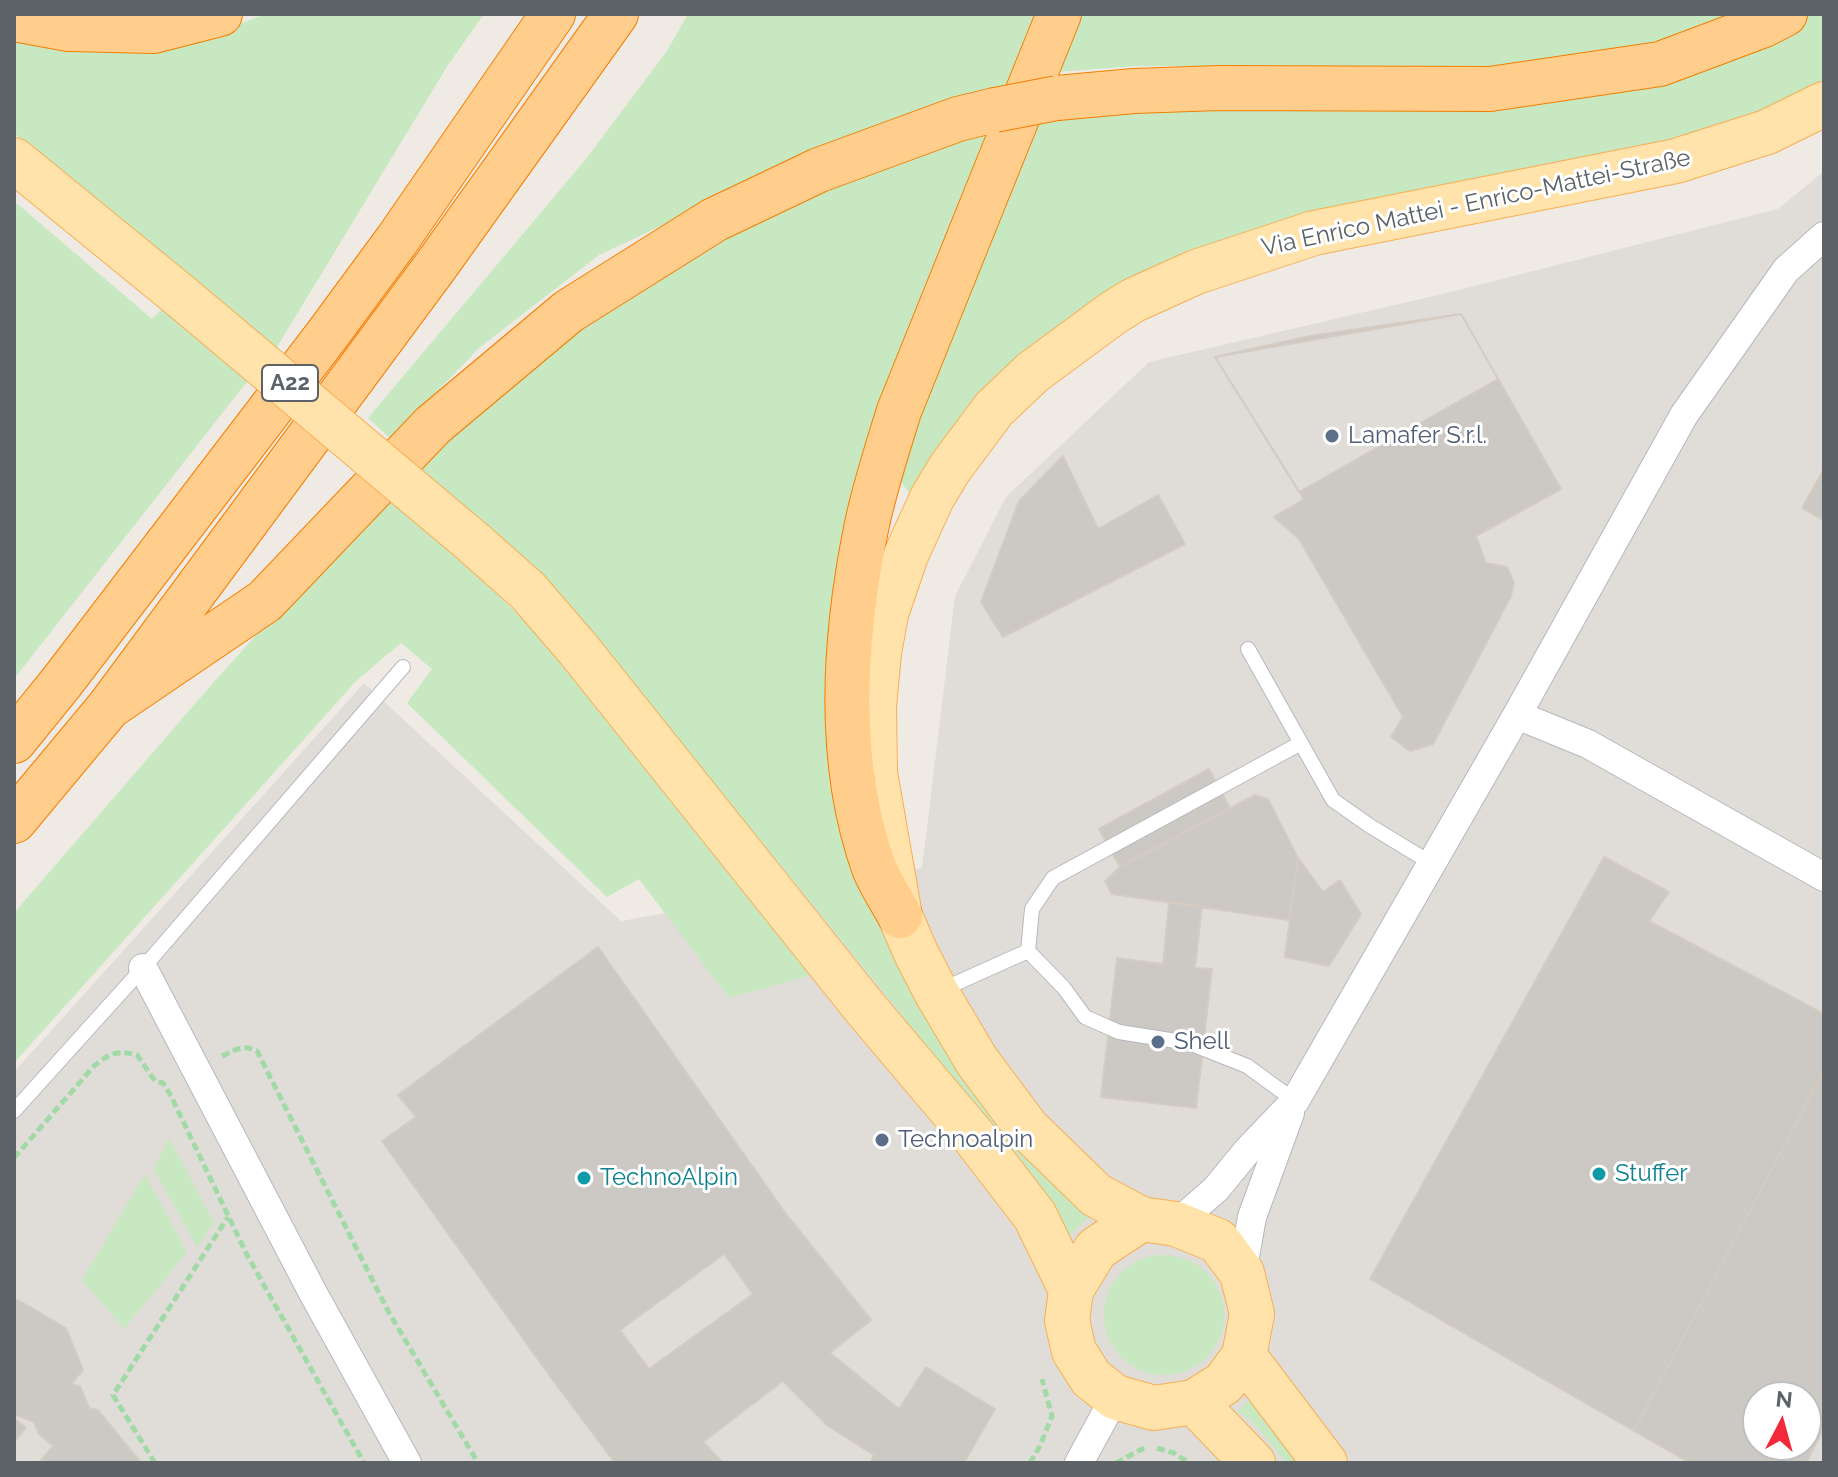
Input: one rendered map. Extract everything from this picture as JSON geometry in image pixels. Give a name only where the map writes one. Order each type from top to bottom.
[{"type":"highway","points":[[14,19],[69,29],[154,31],[220,14]]},
{"type":"highway","name":"A22","points":[[14,741],[380,264],[553,14]]},
{"type":"highway","name":"A22","points":[[14,821],[109,707],[435,267],[616,14]]},
{"type":"highway","points":[[900,916],[875,871],[853,790],[849,657],[854,597],[866,527],[899,411],[1059,14]]},
{"type":"highway","points":[[109,707],[265,601],[433,425],[569,311],[714,220],[819,170],[958,119],[1057,98],[1219,88],[1490,89],[1660,64],[1764,25],[1785,14]]},
{"type":"main road","name":"Via Enrico Mattei - Enrico-Mattei-Straße","points":[[1159,1221],[1096,1195],[1027,1128],[977,1061],[936,992],[900,916],[875,773],[874,706],[879,653],[886,614],[906,555],[950,468],[994,409],[1033,372],[1084,332],[1134,300],[1196,272],[1251,252],[1330,230],[1676,161],[1767,132],[1824,104]]},
{"type":"main road","points":[[14,160],[183,298],[528,591],[578,649],[865,1008],[975,1138],[1035,1216],[1071,1290]]},
{"type":"main road","points":[[1159,1221],[1218,1241],[1242,1273],[1252,1314],[1244,1356],[1224,1383],[1194,1402],[1154,1408],[1115,1397],[1091,1378],[1074,1351],[1067,1321],[1071,1290],[1096,1249],[1159,1221]]},
{"type":"main road","points":[[1244,1356],[1325,1463]]},
{"type":"main road","points":[[1194,1402],[1253,1463]]},
{"type":"street","points":[[1242,1273],[1252,1217],[1295,1101],[1517,715],[1684,415],[1786,270],[1824,236]]},
{"type":"street","points":[[1517,715],[1588,744],[1824,877]]},
{"type":"street","points":[[143,968],[313,1293],[407,1463]]},
{"type":"street","points":[[1159,1221],[1216,1189],[1295,1101]]},
{"type":"street","points":[[1079,1463],[1115,1397]]},
{"type":"lane","points":[[1248,649],[1333,800],[1431,863]]},
{"type":"lane","points":[[14,1111],[143,968],[403,667]]},
{"type":"lane","points":[[1295,1101],[1247,1066],[1189,1043],[1119,1032],[1085,1017],[1064,988],[1028,951],[1032,909],[1053,878],[1301,743]]},
{"type":"lane","points":[[936,992],[1028,951]]},
{"type":"path","points":[[14,1158],[106,1056],[122,1051],[137,1055],[155,1081],[163,1083],[238,1048],[248,1047],[257,1051],[388,1311],[478,1463]]},
{"type":"path","points":[[163,1083],[247,1255],[364,1463]]},
{"type":"path","points":[[155,1463],[113,1395],[229,1216]]},
{"type":"path","points":[[1030,1463],[1052,1416],[1041,1375]]},
{"type":"path","points":[[1116,1463],[1142,1449],[1156,1448],[1174,1453],[1189,1463]]},
{"type":"shaded area","points":[[1824,171],[1824,1463],[14,1463],[14,1072],[364,683],[621,921],[922,868],[955,596],[1006,497],[1149,362],[1442,294],[1778,209]]},
{"type":"green space","points":[[265,14],[484,14],[448,65],[274,352],[242,388],[14,679],[14,201],[152,319],[190,281],[14,133],[14,28],[170,41]]},
{"type":"green space","points":[[688,14],[1039,14],[1012,88],[819,152],[599,255],[479,348],[391,439],[368,418],[586,159],[667,51]]},
{"type":"green space","points":[[1079,14],[1738,14],[1660,40],[1574,60],[1509,68],[1136,66],[1057,72]]},
{"type":"green space","points":[[1813,14],[1824,14],[1824,84],[1777,107],[1676,143],[1156,273],[921,488],[909,492],[901,482],[926,383],[1036,123],[1749,45]]},
{"type":"green space","points":[[989,133],[863,522],[893,928],[1095,1210],[1063,1243],[975,1107],[869,974],[548,581],[480,518],[451,551],[544,639],[815,974],[729,998],[639,879],[607,897],[407,703],[432,669],[401,643],[357,680],[14,1063],[14,913],[213,683],[377,501],[628,285],[870,168]]},
{"type":"green space","points":[[169,1138],[214,1223],[197,1247],[154,1169]]},
{"type":"green space","points":[[145,1174],[187,1252],[124,1329],[82,1280]]},
{"type":"green space","points":[[1164,1255],[1187,1259],[1207,1272],[1220,1292],[1224,1315],[1220,1338],[1207,1358],[1187,1371],[1164,1375],[1141,1371],[1121,1358],[1108,1338],[1104,1315],[1108,1292],[1121,1272],[1141,1259]]},
{"type":"green space","points":[[1252,1396],[1302,1463],[1287,1463],[1251,1420],[1238,1412]]},
{"type":"building","points":[[1461,314],[1561,489],[1476,536],[1486,563],[1507,567],[1514,583],[1511,596],[1433,744],[1410,751],[1391,737],[1403,717],[1299,539],[1274,517],[1304,499],[1215,357],[1310,336]]},
{"type":"building","name":"Lamafer S.r.l.","points":[[1461,314],[1498,379],[1299,492],[1215,357]]},
{"type":"building","points":[[1063,456],[1098,529],[1158,495],[1185,544],[1003,637],[981,602],[1019,501]]},
{"type":"building","points":[[1824,469],[1824,520],[1802,508]]},
{"type":"building","points":[[1209,769],[1230,808],[1120,867],[1099,829]]},
{"type":"building","points":[[1255,795],[1268,799],[1298,858],[1289,920],[1112,894],[1105,881],[1120,867]]},
{"type":"building","name":"Stuffer","points":[[1604,857],[1669,892],[1649,921],[1824,1014],[1824,1070],[1634,1431],[1370,1279]]},
{"type":"building","points":[[1298,858],[1323,892],[1340,880],[1361,914],[1329,966],[1285,957]]},
{"type":"building","points":[[1169,902],[1202,906],[1195,968],[1212,969],[1196,1108],[1101,1097],[1117,958],[1163,964]]},
{"type":"building","name":"TechnoAlpin","points":[[598,947],[786,1214],[871,1320],[830,1353],[899,1409],[926,1367],[995,1409],[964,1463],[870,1463],[874,1455],[828,1426],[783,1381],[703,1442],[723,1463],[615,1463],[382,1141],[416,1117],[398,1095]],"holes":[[[724,1254],[753,1294],[649,1369],[620,1330]]]},
{"type":"building","points":[[1824,1070],[1824,1428],[1822,1432],[1822,1381],[1742,1381],[1742,1461],[1806,1463],[1690,1463],[1634,1431]]},
{"type":"building","points":[[14,1300],[66,1328],[83,1370],[71,1384],[80,1386],[89,1408],[98,1410],[141,1463],[39,1463],[53,1446],[39,1434],[34,1422],[14,1414]]},
{"type":"building","points":[[14,1418],[26,1428],[14,1442]]},
{"type":"place","name":"Lamafer S.r.l.","points":[[1332,436]]},
{"type":"place","name":"Shell","points":[[1158,1042]]},
{"type":"place","name":"Technoalpin","points":[[882,1140]]},
{"type":"place","name":"Stuffer","points":[[1599,1174]]},
{"type":"place","name":"TechnoAlpin","points":[[584,1178]]}]
